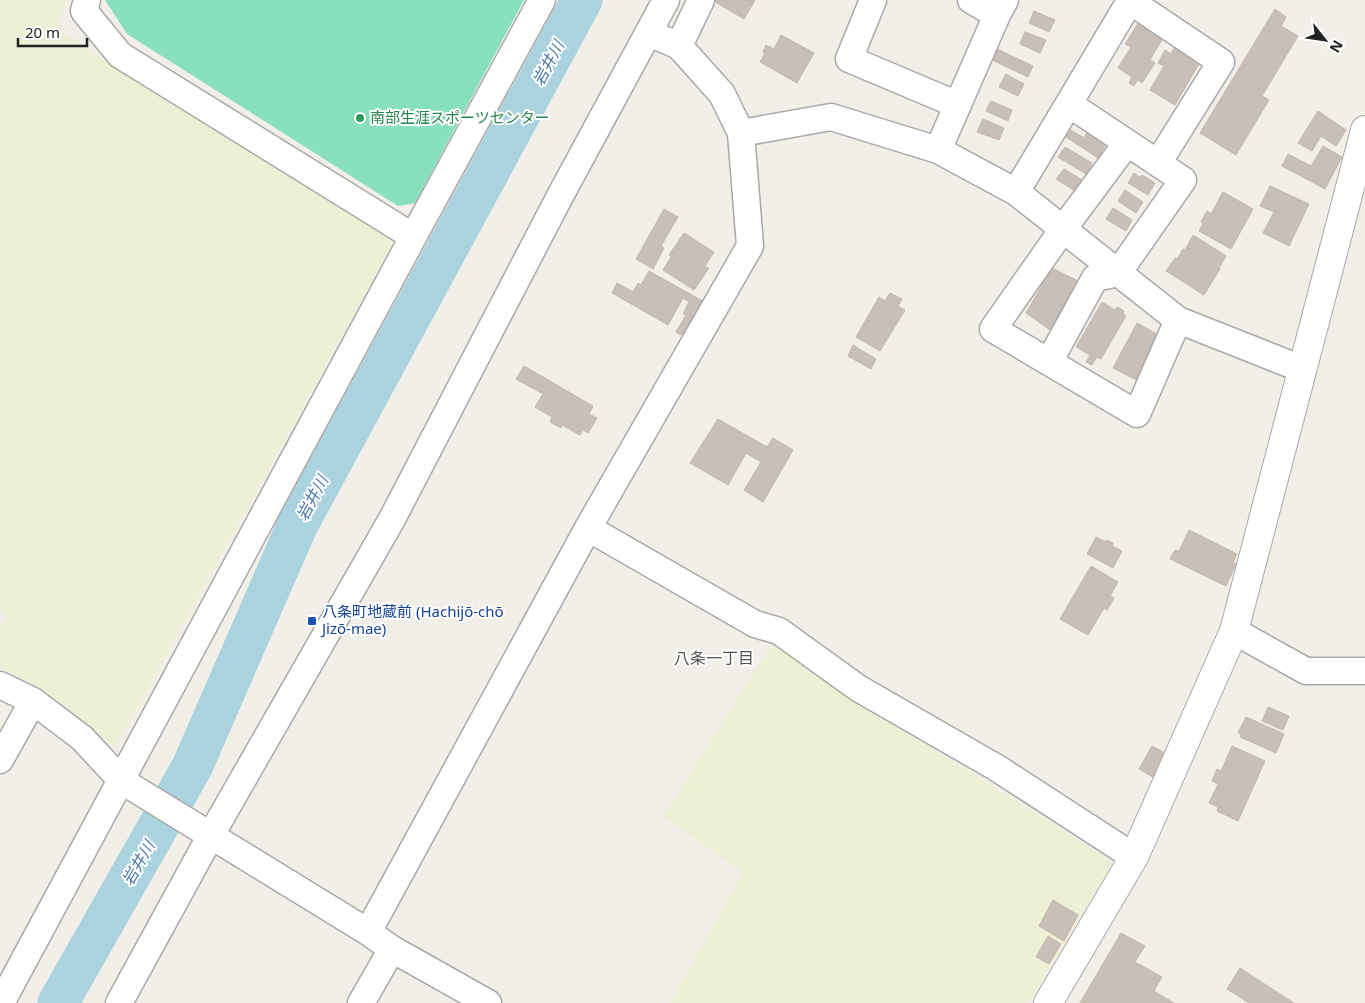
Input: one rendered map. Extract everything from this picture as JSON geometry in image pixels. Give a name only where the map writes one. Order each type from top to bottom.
[{"type":"street","points":[[86,0],[84,11],[120,54],[412,236]]},
{"type":"street","points":[[1,1003],[127,784],[412,236],[542,0]]},
{"type":"street","points":[[119,1003],[205,831],[392,519],[559,198],[650,33],[666,0]]},
{"type":"street","points":[[679,46],[701,0]]},
{"type":"street","points":[[874,0],[848,59],[958,105]]},
{"type":"street","points":[[938,150],[1001,8],[970,0]]},
{"type":"street","points":[[1016,192],[1130,1],[1221,62],[1158,163]]},
{"type":"street","points":[[368,932],[588,528],[750,246],[741,133],[722,94],[679,46],[650,33]]},
{"type":"street","points":[[1049,362],[1095,278],[1118,273],[1183,180],[1068,104]]},
{"type":"street","points":[[741,133],[830,117],[938,150],[1016,192],[1178,320],[1302,369]]},
{"type":"street","points":[[1048,1003],[1134,856],[1234,630],[1365,130]]},
{"type":"street","points":[[1127,142],[993,329],[1137,414],[1178,320]]},
{"type":"street","points":[[588,528],[755,624],[779,631],[858,688],[997,768],[1134,856]]},
{"type":"street","points":[[1234,630],[1306,671],[1365,671]]},
{"type":"street","points":[[0,685],[33,701],[82,738],[127,784],[368,932],[392,949],[488,1003]]},
{"type":"street","points":[[0,760],[33,701]]},
{"type":"street","points":[[361,1003],[392,949]]},
{"type":"green space","points":[[0,0],[66,0],[58,29],[149,90],[394,241],[115,747],[48,693],[0,667],[0,627],[7,617],[0,612]]},
{"type":"green space","name":"南部生涯スポーツセンター","points":[[105,0],[524,0],[415,203],[398,206],[127,34]]},
{"type":"green space","points":[[772,644],[883,718],[1113,862],[1028,1003],[670,1003],[743,873],[663,816]]},
{"type":"building","points":[[712,0],[755,0],[744,19]]},
{"type":"building","points":[[1275,9],[1286,17],[1281,26],[1298,36],[1262,96],[1269,100],[1236,155],[1200,133]]},
{"type":"building","points":[[1034,11],[1055,20],[1049,32],[1029,23]]},
{"type":"building","points":[[1139,22],[1163,38],[1150,60],[1155,63],[1142,83],[1138,80],[1134,86],[1129,83],[1132,77],[1118,68],[1131,47],[1125,44]]},
{"type":"building","points":[[1025,32],[1046,40],[1040,53],[1020,44]]},
{"type":"building","points":[[781,35],[814,53],[797,83],[760,62],[765,53],[763,52],[766,45],[774,49]]},
{"type":"building","points":[[1175,46],[1196,58],[1195,61],[1199,64],[1175,105],[1150,90],[1164,66],[1158,63],[1165,50],[1171,54]]},
{"type":"building","points":[[997,49],[1033,66],[1028,77],[992,60]]},
{"type":"building","points":[[1006,74],[1024,84],[1018,96],[999,87]]},
{"type":"building","points":[[991,101],[1012,110],[1008,121],[986,111]]},
{"type":"building","points":[[1318,111],[1346,130],[1336,146],[1321,136],[1312,151],[1298,143]]},
{"type":"building","points":[[983,119],[1004,128],[999,140],[977,132]]},
{"type":"building","points":[[1071,130],[1084,138],[1087,132],[1106,144],[1098,158],[1066,137]]},
{"type":"building","points":[[1323,146],[1342,157],[1325,189],[1282,166],[1288,154],[1311,166]]},
{"type":"building","points":[[1065,147],[1092,163],[1086,174],[1058,157]]},
{"type":"building","points":[[1064,169],[1082,180],[1075,191],[1056,179]]},
{"type":"building","points":[[1134,173],[1140,177],[1142,175],[1155,183],[1148,195],[1128,183]]},
{"type":"building","points":[[1270,186],[1309,204],[1289,246],[1263,233],[1274,212],[1260,206]]},
{"type":"building","points":[[1125,190],[1143,202],[1136,213],[1118,201]]},
{"type":"building","points":[[1223,192],[1253,209],[1231,249],[1199,231],[1207,211],[1211,214]]},
{"type":"building","points":[[1113,208],[1132,220],[1126,231],[1106,219]]},
{"type":"building","points":[[664,209],[678,217],[661,246],[664,248],[653,269],[636,259]]},
{"type":"building","points":[[684,233],[714,252],[705,266],[709,268],[694,290],[663,270],[671,257],[669,255]]},
{"type":"building","points":[[1193,235],[1226,256],[1204,295],[1166,271],[1183,249],[1185,250]]},
{"type":"building","points":[[1052,268],[1078,281],[1050,330],[1026,313]]},
{"type":"building","points":[[649,271],[708,304],[689,339],[676,332],[686,315],[683,314],[689,302],[683,298],[668,325],[612,293],[617,283],[633,292],[638,283],[641,285]]},
{"type":"building","points":[[890,293],[902,299],[898,306],[905,310],[880,351],[856,337],[879,297],[885,301]]},
{"type":"building","points":[[1102,302],[1115,310],[1117,307],[1124,311],[1123,314],[1126,316],[1101,359],[1097,357],[1092,365],[1086,362],[1090,355],[1076,347]]},
{"type":"building","points":[[1137,323],[1162,337],[1138,381],[1113,368]]},
{"type":"building","points":[[853,345],[876,359],[871,369],[848,356]]},
{"type":"building","points":[[524,366],[593,406],[589,414],[597,418],[588,433],[583,430],[580,435],[562,425],[561,428],[550,422],[552,417],[535,407],[543,394],[516,379]]},
{"type":"building","points":[[718,419],[767,447],[773,438],[793,450],[763,502],[744,490],[761,462],[746,453],[728,485],[690,463]]},
{"type":"building","points":[[1189,530],[1237,554],[1233,563],[1236,564],[1226,586],[1170,559],[1175,550],[1179,551]]},
{"type":"building","points":[[1096,537],[1113,543],[1112,546],[1122,551],[1113,568],[1087,554]]},
{"type":"building","points":[[1091,566],[1118,582],[1110,596],[1114,598],[1107,610],[1104,608],[1088,635],[1060,619]]},
{"type":"building","points":[[1268,707],[1289,716],[1283,730],[1262,721]]},
{"type":"building","points":[[1246,717],[1284,734],[1276,753],[1240,737],[1241,734],[1238,733]]},
{"type":"building","points":[[1152,746],[1170,756],[1158,780],[1139,769]]},
{"type":"building","points":[[1232,746],[1265,761],[1238,821],[1217,811],[1218,807],[1209,803],[1218,784],[1212,781],[1217,769],[1221,771]]},
{"type":"building","points":[[1053,900],[1078,915],[1064,941],[1039,926]]},
{"type":"building","points":[[1121,933],[1145,946],[1135,962],[1162,977],[1154,991],[1174,1003],[1080,1003]]},
{"type":"building","points":[[1048,936],[1061,944],[1049,964],[1036,957]]},
{"type":"building","points":[[1240,968],[1294,1003],[1249,1003],[1227,989]]},
{"type":"waterway","name":"岩井川","points":[[58,1003],[192,767],[297,526],[582,0]]},
{"type":"place","name":"南部生涯スポーツセンター","points":[[360,118]]},
{"type":"place","name":"八条町地蔵前 (Hachijō-chō Jizō-mae)","points":[[312,621]]},
{"type":"district","name":"八条一丁目","points":[[714,658]]}]
